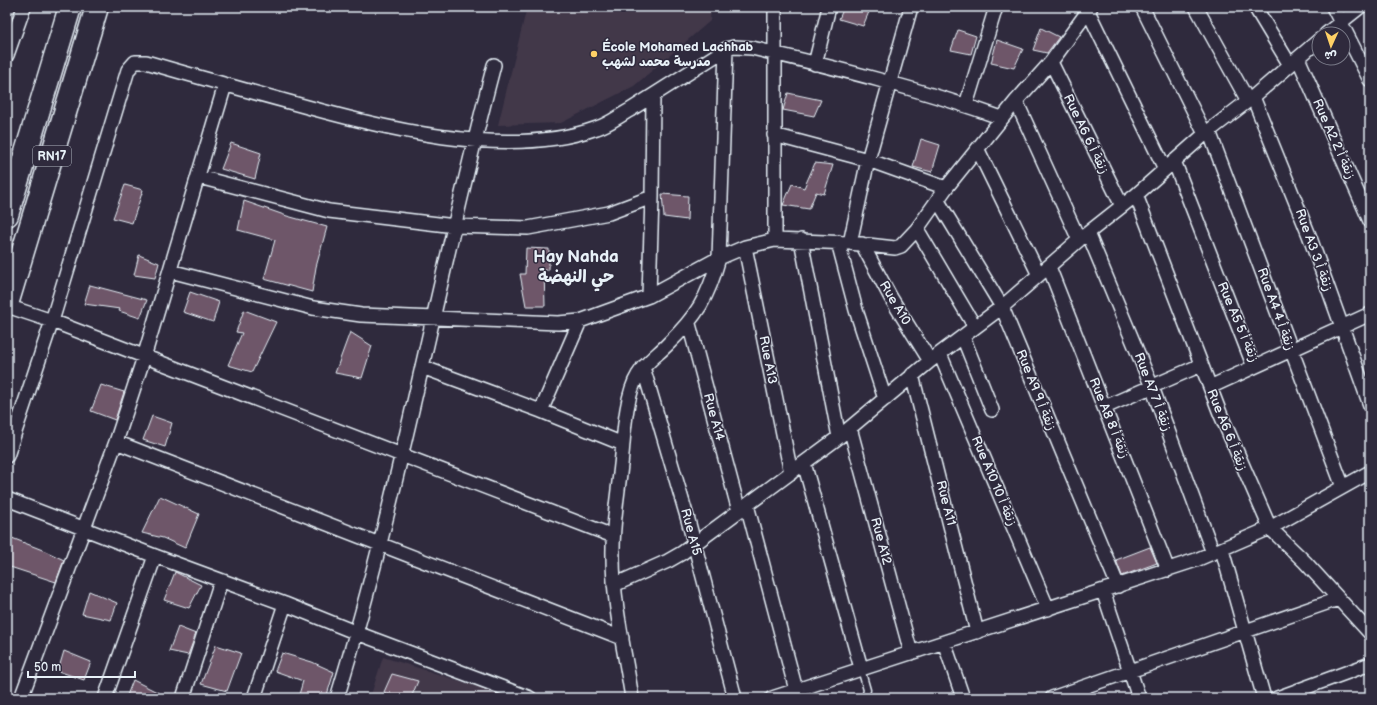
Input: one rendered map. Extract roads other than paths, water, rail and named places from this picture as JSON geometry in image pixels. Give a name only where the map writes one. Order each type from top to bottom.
[{"type":"highway","name":"RN17","points":[[7,215],[70,7]]},
{"type":"highway","name":"RN17","points":[[7,305],[97,7]]},
{"type":"street","points":[[7,55],[24,7]]},
{"type":"street","points":[[775,7],[775,240]]},
{"type":"street","points":[[815,64],[829,7]]},
{"type":"street","points":[[885,399],[856,310],[850,243],[868,160],[911,7]]},
{"type":"street","points":[[966,105],[996,7]]},
{"type":"street","name":"Rue A4 زنقة أ 4","points":[[1142,7],[1207,133],[1343,487]]},
{"type":"street","name":"Rue A3 زنقة أ 3","points":[[1196,7],[1251,99],[1309,235],[1370,405]]},
{"type":"street","name":"Rue A2 زنقة أ 2","points":[[1255,7],[1294,62],[1370,221]]},
{"type":"street","points":[[1333,7],[1370,80]]},
{"type":"street","points":[[1335,26],[1360,7]]},
{"type":"street","points":[[170,270],[313,308],[361,315],[539,323],[580,321],[649,296],[719,258],[745,247],[775,240],[850,243],[896,248],[901,246],[917,229],[946,188],[978,150],[1002,118],[1051,62],[1089,9]]},
{"type":"street","name":"Rue A5 زنقة أ 5","points":[[1089,9],[1169,165],[1254,367],[1370,314]]},
{"type":"street","points":[[7,456],[52,321],[128,70],[135,62],[146,62],[225,85],[382,126],[474,140],[515,142],[559,138],[599,128],[653,96],[726,49],[734,47],[752,48],[775,53],[966,105],[1002,118]]},
{"type":"street","points":[[614,585],[668,561],[695,544],[839,437],[935,357],[1002,306],[1084,236],[1136,195],[1207,133],[1251,99],[1311,47]]},
{"type":"street","points":[[632,698],[614,585],[613,536],[623,444],[633,385],[643,367],[689,324],[707,295],[719,258],[726,49]]},
{"type":"street","name":"Rue A6 زنقة أ 6","points":[[1051,62],[1122,206]]},
{"type":"street","points":[[337,698],[357,633],[380,544],[474,140],[494,65]]},
{"type":"street","points":[[21,698],[116,442],[199,177],[225,85]]},
{"type":"street","points":[[649,296],[653,96]]},
{"type":"street","name":"Rue A7 زنقة أ 7","points":[[1016,101],[1084,236],[1152,387],[1218,552],[1246,632],[1264,698]]},
{"type":"street","points":[[774,135],[868,160],[946,188]]},
{"type":"street","name":"Rue A8 زنقة أ 8","points":[[978,150],[1044,271],[1105,407],[1168,570]]},
{"type":"street","points":[[199,177],[329,211],[455,226],[528,228],[609,213],[652,197]]},
{"type":"street","name":"Rue A6 زنقة أ 6","points":[[1136,195],[1201,365],[1246,475],[1270,528],[1306,562],[1370,633]]},
{"type":"street","name":"Rue A9 زنقة أ 9","points":[[938,201],[1002,306],[1118,586]]},
{"type":"street","points":[[917,229],[975,327]]},
{"type":"street","points":[[801,240],[839,437]]},
{"type":"street","name":"Rue A10","points":[[850,243],[935,357]]},
{"type":"street","name":"Rue A13","points":[[745,247],[791,473]]},
{"type":"street","points":[[7,305],[613,536]]},
{"type":"street","points":[[541,411],[580,321]]},
{"type":"street","name":"Rue A14","points":[[689,324],[796,690]]},
{"type":"street","points":[[963,337],[992,410]]},
{"type":"street","name":"Rue A10 زنقة أ 10","points":[[935,357],[1048,609]]},
{"type":"street","points":[[1105,407],[1201,365]]},
{"type":"street","points":[[422,367],[541,411],[623,444]]},
{"type":"street","name":"Rue A15","points":[[643,367],[695,544],[735,698]]},
{"type":"street","points":[[1210,387],[1254,367]]},
{"type":"street","name":"Rue A11","points":[[912,376],[978,632]]},
{"type":"street","name":"Rue A12","points":[[850,428],[911,653]]},
{"type":"street","points":[[116,442],[622,638]]},
{"type":"street","points":[[804,463],[861,668]]},
{"type":"street","points":[[772,698],[1168,570],[1218,552],[1270,528],[1370,472]]},
{"type":"street","points":[[7,499],[84,530],[286,604],[357,633],[530,698]]},
{"type":"street","points":[[105,698],[155,556]]},
{"type":"street","points":[[183,698],[221,581]]},
{"type":"street","points":[[1103,591],[1139,698]]},
{"type":"street","points":[[1052,698],[1338,599]]},
{"type":"street","points":[[254,698],[286,604]]},
{"type":"street","points":[[944,642],[963,698]]},
{"type":"street","points":[[1277,698],[1370,664]]},
{"type":"lane","points":[[861,668],[867,690],[865,698]]},
{"type":"lane","points":[[1081,698],[1092,685]]},
{"type":"place","name":"École Mohamed Lachhab مدرسة محمد لشهب","points":[[594,54]]},
{"type":"district","name":"Hay Nahda حي النهضة","points":[[576,267]]}]
